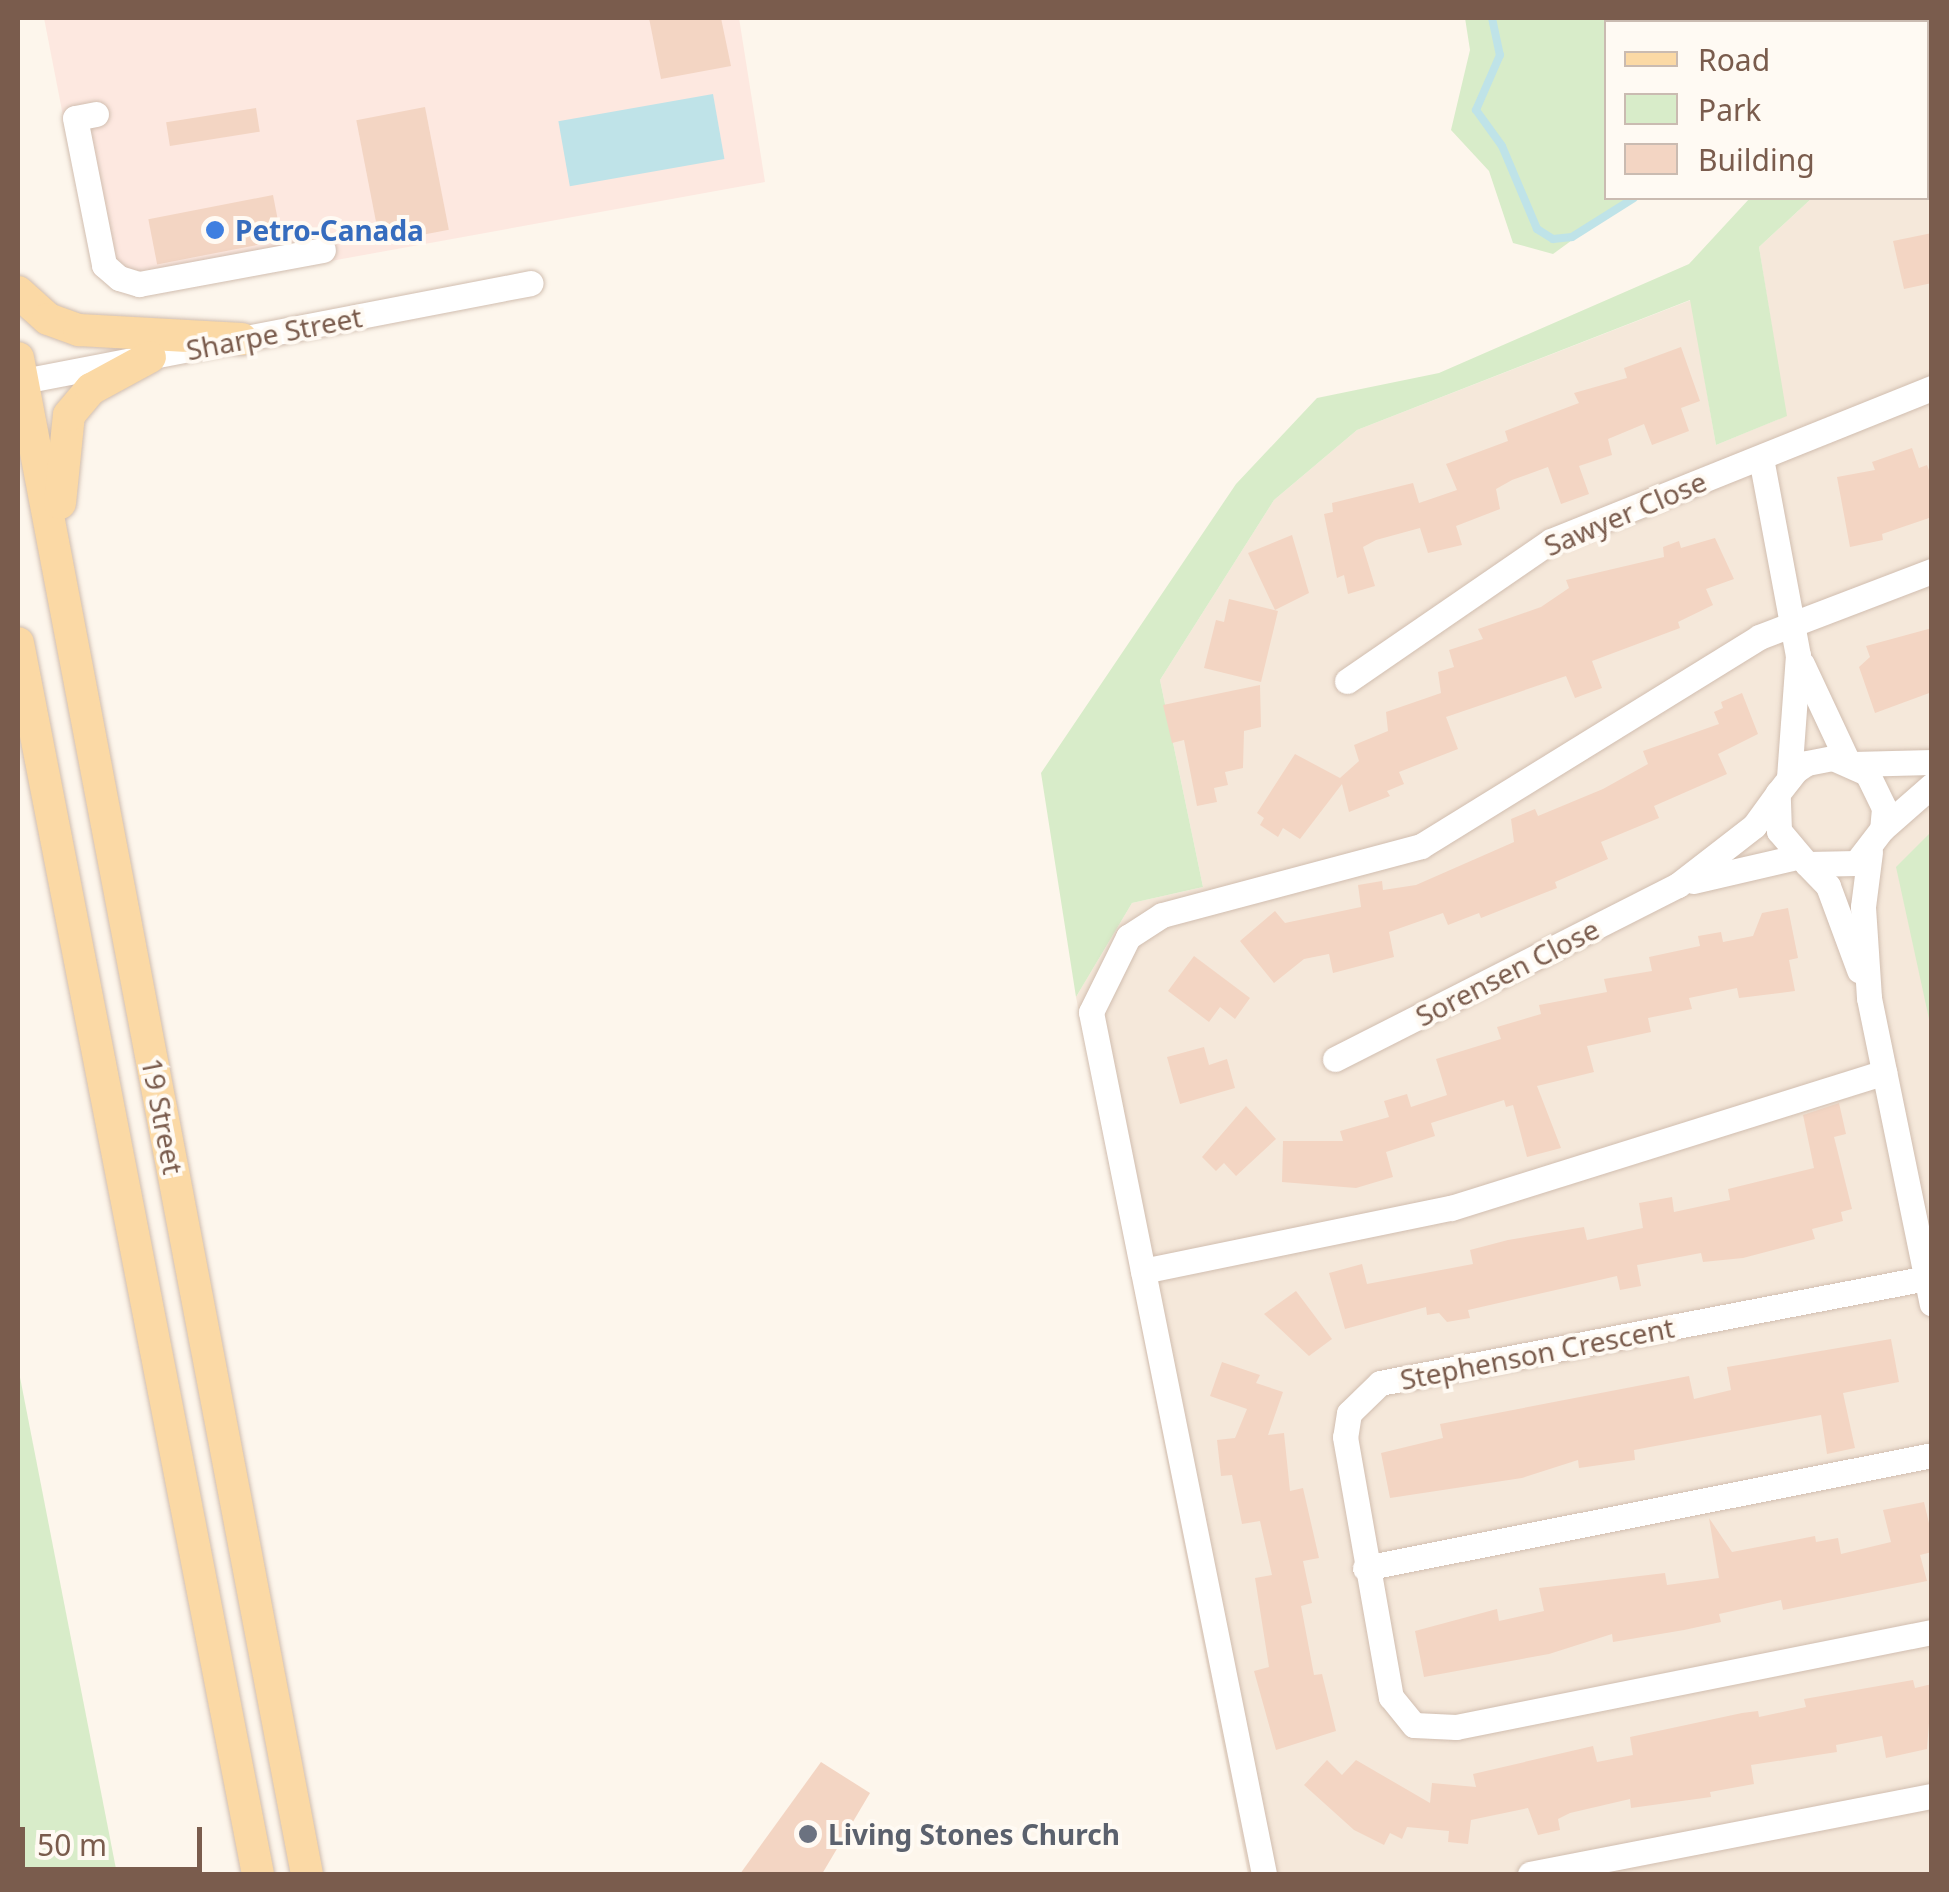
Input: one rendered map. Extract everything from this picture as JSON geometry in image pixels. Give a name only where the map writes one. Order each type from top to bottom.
[{"type":"main road","points":[[18,292],[48,319],[79,330],[242,339]]},
{"type":"main road","points":[[61,582],[60,466],[70,415],[91,389],[150,356]]},
{"type":"main road","name":"19 Street","points":[[19,374],[307,1874]]},
{"type":"main road","name":"19 Street","points":[[18,643],[258,1874]]},
{"type":"street","points":[[96,114],[75,118],[104,264],[119,278],[139,284],[323,250]]},
{"type":"street","name":"Sharpe Street","points":[[19,374],[150,356],[531,282]]},
{"type":"street","name":"Sawyer Close","points":[[1347,681],[1551,541],[1932,388]]},
{"type":"street","points":[[1760,458],[1798,654],[1779,831],[1828,886],[1869,998]]},
{"type":"street","points":[[1264,1874],[1091,1012],[1128,936],[1162,915],[1420,846],[1759,637],[1932,570]]},
{"type":"street","points":[[1798,654],[1849,763],[1876,783],[1876,840],[1863,907],[1869,998],[1932,1304]]},
{"type":"street","points":[[1784,786],[1821,758],[1849,763],[1932,762]]},
{"type":"street","points":[[1802,860],[1841,866],[1876,840],[1932,785]]},
{"type":"street","name":"Sorensen Close","points":[[1335,1059],[1678,885],[1754,826],[1784,786]]},
{"type":"street","name":"Sorensen Close","points":[[1678,885],[1802,860]]},
{"type":"street","points":[[1143,1271],[1450,1208],[1790,1096],[1884,1072]]},
{"type":"street","name":"Stephenson Crescent","points":[[1929,1278],[1380,1383],[1349,1414],[1345,1437],[1364,1568],[1390,1697],[1398,1712],[1424,1728],[1456,1727],[1932,1632]]},
{"type":"street","points":[[1364,1568],[1932,1455]]},
{"type":"street","points":[[1530,1874],[1932,1796]]},
{"type":"shaded area","points":[[44,18],[739,18],[765,182],[144,295],[94,275]]},
{"type":"shaded area","points":[[1931,166],[1931,1874],[1248,1874],[1076,997],[1132,903],[1203,887],[1160,680],[1274,500],[1357,430],[1691,300],[1716,445],[1786,416],[1759,247],[1810,200],[1929,200]]},
{"type":"green space","points":[[1465,18],[1745,18],[1604,20],[1604,200],[1627,200],[1553,254],[1513,243],[1489,171],[1451,130],[1470,50]]},
{"type":"green space","points":[[1748,200],[1810,200],[1759,247],[1787,416],[1716,445],[1690,300],[1357,430],[1274,500],[1160,680],[1203,887],[1132,903],[1076,997],[1041,773],[1236,484],[1317,398],[1439,373],[1689,264]]},
{"type":"green space","points":[[1931,832],[1931,1028],[1896,867]]},
{"type":"green space","points":[[18,1367],[117,1874],[18,1874]]},
{"type":"water","points":[[713,94],[724,159],[570,186],[558,121]]},
{"type":"building","points":[[649,18],[721,18],[731,66],[661,79]]},
{"type":"building","points":[[425,107],[449,230],[380,243],[356,120]]},
{"type":"building","points":[[256,108],[260,132],[170,146],[166,122]]},
{"type":"building","name":"Petro-Canada","points":[[273,195],[282,240],[157,264],[148,219]]},
{"type":"building","points":[[1932,233],[1932,283],[1904,289],[1893,241]]},
{"type":"building","points":[[1681,347],[1700,401],[1681,408],[1689,431],[1652,445],[1644,424],[1608,439],[1612,455],[1579,466],[1589,494],[1561,504],[1548,467],[1512,480],[1496,489],[1500,509],[1456,526],[1462,545],[1428,553],[1420,528],[1376,540],[1363,547],[1375,586],[1348,594],[1344,575],[1337,578],[1324,514],[1333,512],[1332,503],[1413,483],[1419,503],[1457,490],[1446,464],[1508,441],[1505,431],[1579,403],[1574,393],[1627,378],[1624,368]]},
{"type":"building","points":[[1912,448],[1919,468],[1927,465],[1932,478],[1932,517],[1882,534],[1883,540],[1850,547],[1837,477],[1875,470],[1872,462]]},
{"type":"building","points":[[1292,535],[1309,593],[1275,610],[1248,553]]},
{"type":"building","points":[[1715,538],[1734,579],[1706,589],[1713,605],[1678,622],[1680,628],[1592,661],[1602,688],[1575,698],[1566,676],[1446,717],[1458,749],[1399,772],[1404,784],[1387,791],[1390,796],[1349,812],[1342,784],[1300,839],[1283,828],[1278,837],[1260,825],[1264,818],[1257,813],[1295,754],[1340,778],[1359,761],[1354,745],[1388,731],[1386,712],[1441,693],[1438,672],[1454,667],[1449,650],[1483,639],[1478,629],[1541,607],[1569,588],[1566,580],[1664,557],[1663,547],[1679,541],[1681,548]]},
{"type":"building","points":[[1229,599],[1278,611],[1261,682],[1204,668],[1216,620],[1224,622]]},
{"type":"building","points":[[1932,628],[1932,692],[1875,713],[1859,667],[1870,657],[1866,646]]},
{"type":"building","points":[[1260,685],[1261,727],[1244,731],[1243,768],[1225,772],[1228,785],[1214,788],[1217,802],[1197,806],[1184,740],[1172,743],[1163,705]]},
{"type":"building","points":[[1742,693],[1758,734],[1718,754],[1727,774],[1654,806],[1659,818],[1601,842],[1608,859],[1555,882],[1557,888],[1481,918],[1479,913],[1448,925],[1443,913],[1389,932],[1394,957],[1333,973],[1329,954],[1304,959],[1274,983],[1240,941],[1275,911],[1285,923],[1361,907],[1358,885],[1382,881],[1383,890],[1416,885],[1514,842],[1511,819],[1535,809],[1538,816],[1603,789],[1648,764],[1643,751],[1719,724],[1714,712],[1723,708],[1721,702]]},
{"type":"building","points":[[1788,908],[1798,958],[1789,960],[1795,991],[1739,998],[1737,988],[1689,998],[1692,1009],[1648,1018],[1651,1032],[1587,1046],[1594,1072],[1537,1086],[1561,1148],[1527,1157],[1513,1105],[1506,1107],[1504,1100],[1431,1123],[1435,1136],[1386,1152],[1393,1177],[1356,1188],[1282,1182],[1283,1141],[1343,1141],[1340,1131],[1389,1117],[1384,1101],[1407,1094],[1411,1107],[1447,1095],[1436,1059],[1501,1039],[1497,1027],[1541,1014],[1539,1005],[1607,992],[1604,979],[1652,971],[1649,957],[1700,946],[1698,936],[1721,932],[1723,942],[1753,936],[1762,913]]},
{"type":"building","points":[[1194,956],[1250,998],[1235,1019],[1220,1007],[1209,1022],[1168,991]]},
{"type":"building","points":[[1204,1047],[1209,1065],[1227,1059],[1235,1088],[1180,1104],[1167,1057]]},
{"type":"building","points":[[1839,1103],[1846,1134],[1834,1137],[1852,1209],[1841,1212],[1843,1221],[1812,1229],[1815,1239],[1743,1258],[1703,1262],[1701,1253],[1637,1265],[1641,1286],[1620,1290],[1617,1276],[1468,1310],[1470,1318],[1447,1322],[1439,1313],[1427,1315],[1426,1307],[1345,1329],[1329,1273],[1362,1264],[1367,1284],[1473,1264],[1470,1250],[1508,1240],[1584,1227],[1587,1240],[1643,1228],[1639,1203],[1672,1197],[1674,1212],[1730,1200],[1728,1189],[1814,1168],[1803,1115]]},
{"type":"building","points":[[1246,1106],[1276,1139],[1236,1176],[1224,1163],[1216,1171],[1202,1157]]},
{"type":"building","points":[[1296,1291],[1332,1339],[1309,1356],[1264,1314]]},
{"type":"building","points":[[1891,1339],[1899,1382],[1843,1393],[1855,1448],[1827,1454],[1821,1415],[1634,1450],[1635,1460],[1579,1468],[1578,1460],[1522,1478],[1390,1498],[1381,1453],[1443,1438],[1440,1424],[1689,1376],[1694,1399],[1731,1390],[1727,1367]]},
{"type":"building","points":[[1222,1362],[1260,1375],[1256,1383],[1283,1392],[1268,1435],[1284,1433],[1290,1491],[1303,1488],[1319,1558],[1303,1561],[1312,1603],[1301,1606],[1314,1675],[1322,1674],[1336,1731],[1276,1750],[1254,1671],[1269,1667],[1255,1578],[1272,1575],[1260,1521],[1242,1524],[1232,1475],[1221,1476],[1217,1440],[1235,1438],[1247,1409],[1210,1396]]},
{"type":"building","points":[[1924,1502],[1932,1536],[1932,1552],[1920,1555],[1927,1581],[1783,1610],[1781,1600],[1719,1614],[1721,1622],[1684,1630],[1613,1642],[1612,1634],[1549,1654],[1424,1677],[1415,1631],[1497,1609],[1499,1621],[1544,1611],[1539,1588],[1665,1573],[1667,1585],[1719,1578],[1709,1518],[1732,1552],[1815,1536],[1816,1542],[1838,1538],[1841,1554],[1891,1542],[1883,1510]]},
{"type":"building","points":[[1913,1680],[1915,1688],[1932,1684],[1927,1749],[1886,1758],[1882,1736],[1836,1745],[1837,1752],[1751,1765],[1754,1784],[1710,1792],[1711,1797],[1631,1808],[1630,1799],[1570,1813],[1558,1819],[1560,1830],[1538,1835],[1528,1808],[1471,1820],[1468,1844],[1448,1842],[1449,1831],[1407,1827],[1402,1839],[1390,1833],[1384,1845],[1354,1830],[1304,1785],[1327,1760],[1342,1775],[1356,1760],[1430,1803],[1432,1783],[1476,1787],[1473,1774],[1593,1746],[1597,1762],[1633,1755],[1630,1737],[1742,1713],[1758,1711],[1759,1717],[1806,1707],[1804,1699]]},
{"type":"building","name":"Living Stones Church","points":[[821,1762],[870,1793],[822,1874],[740,1874]]},
{"type":"waterway","points":[[1492,18],[1500,55],[1476,110],[1502,146],[1537,229],[1553,239],[1572,237],[1631,200]]},
{"type":"place","name":"Petro-Canada","points":[[215,230]]},
{"type":"place","name":"Living Stones Church","points":[[808,1834]]}]
